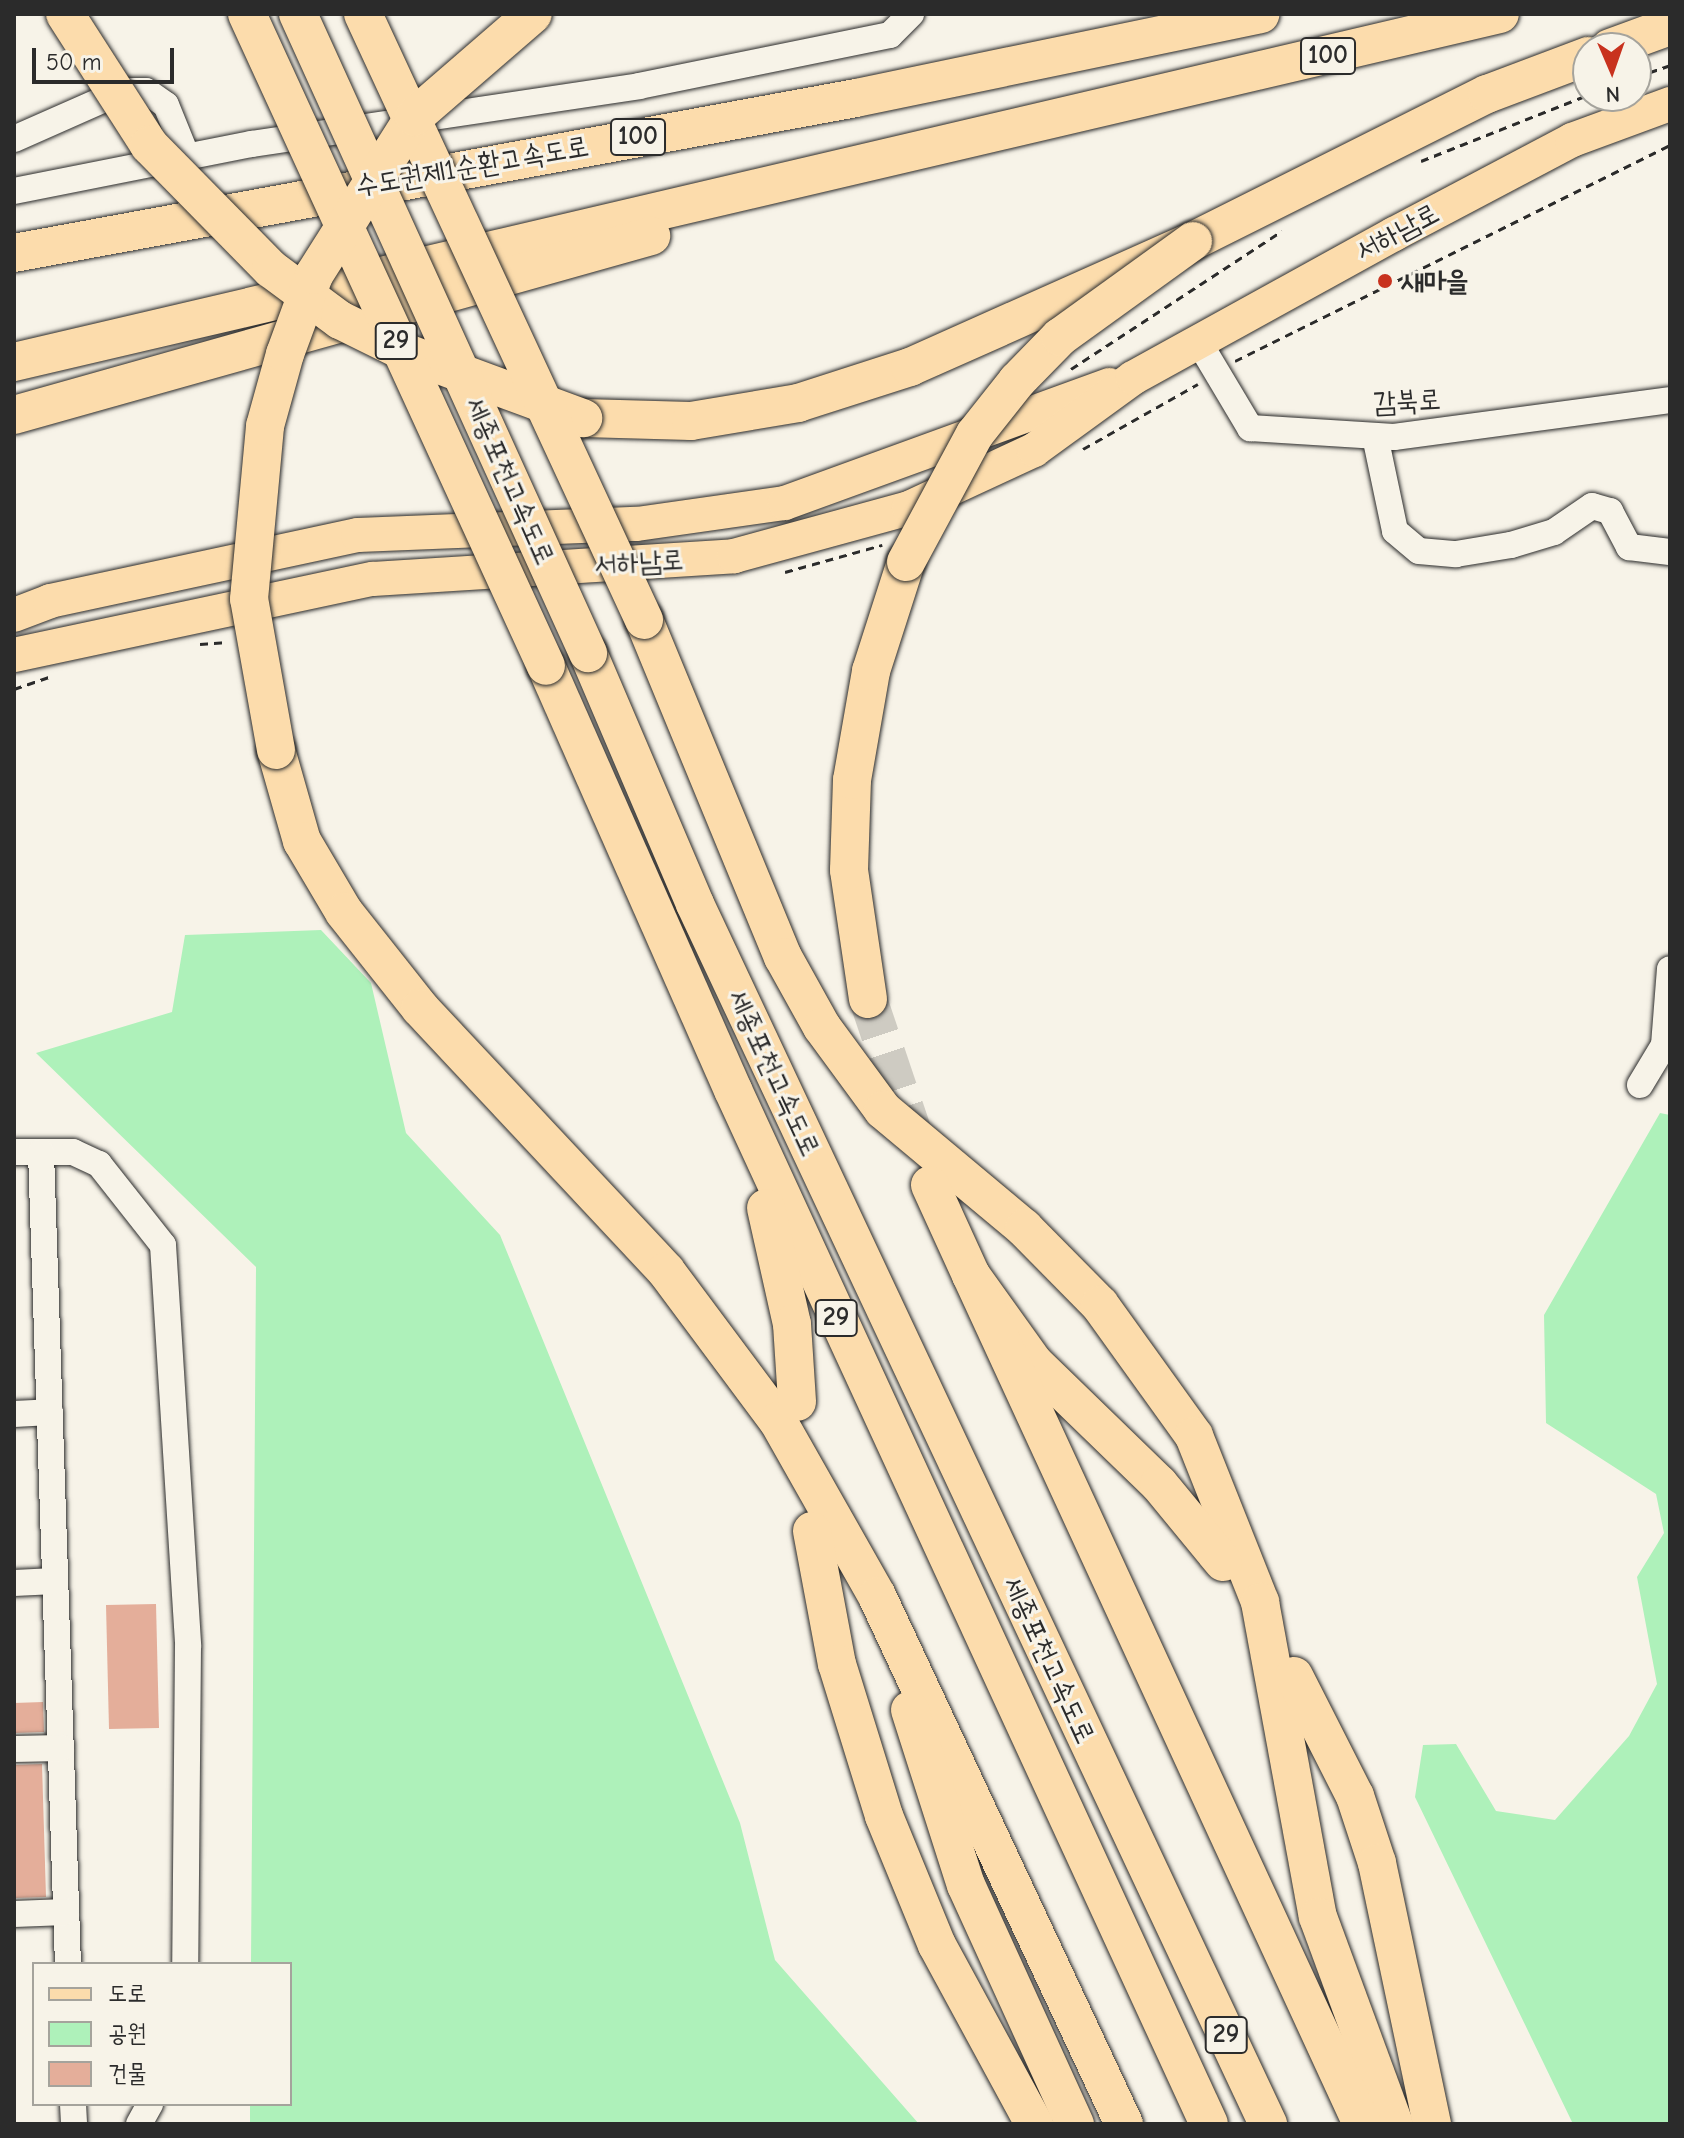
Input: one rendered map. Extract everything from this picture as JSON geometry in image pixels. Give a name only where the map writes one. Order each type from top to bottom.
[{"type":"highway","points":[[65,14],[149,145],[271,269],[340,320],[407,353],[583,418],[691,421],[798,403],[910,367],[1193,241],[1487,94],[1572,62]]},
{"type":"highway","name":"세종포천고속도로","points":[[247,14],[546,666],[733,1090],[1030,1741],[1209,2124]]},
{"type":"highway","name":"세종포천고속도로","points":[[298,14],[588,653],[695,904],[1268,2124]]},
{"type":"highway","points":[[363,14],[644,620],[783,957],[822,1027],[892,1119],[1024,1228],[1100,1305],[1194,1436],[1260,1602],[1318,1917],[1394,2124]]},
{"type":"highway","points":[[533,14],[414,117],[314,275],[285,354],[265,426],[249,599],[276,750],[302,841],[344,912],[420,1008],[666,1271],[778,1421],[877,1596],[1124,2124]]},
{"type":"highway","name":"수도권제1순환고속도로","points":[[14,253],[856,98],[1260,14]]},
{"type":"highway","name":"100","points":[[14,362],[291,292],[1157,98],[1500,14]]},
{"type":"highway","name":"100","points":[[14,415],[1157,98]]},
{"type":"highway","points":[[868,999],[849,870],[852,780],[871,671],[906,562],[975,434],[1017,381],[1060,337],[1193,241]]},
{"type":"highway","points":[[733,1090],[778,1251],[797,1402]]},
{"type":"highway","points":[[930,1185],[1362,2124]]},
{"type":"highway","points":[[971,1275],[1034,1363],[1177,1504],[1223,1562]]},
{"type":"highway","points":[[812,1531],[837,1664],[889,1829],[937,1945],[1034,2124]]},
{"type":"highway","points":[[877,1596],[966,1885],[1075,2124]]},
{"type":"highway","points":[[1294,1676],[1355,1796],[1377,1863],[1432,2124]]},
{"type":"highway","points":[[1030,1741],[1182,2124]]},
{"type":"main road","name":"서하남로","points":[[14,655],[373,579],[734,556],[823,537],[909,508],[1034,450],[1133,378],[1197,339],[1572,140],[1670,104]]},
{"type":"main road","name":"서하남로","points":[[14,615],[64,597],[358,535],[637,524],[785,503],[1022,411],[1133,378]]},
{"type":"street","points":[[14,191],[187,157],[639,86],[890,35],[911,14]]},
{"type":"street","points":[[14,139],[123,91],[146,91],[166,105],[187,157]]},
{"type":"street","name":"감북로","points":[[1197,339],[1250,428],[1375,436],[1670,400]]},
{"type":"street","points":[[1375,436],[1395,531],[1419,551],[1456,554],[1511,545],[1554,532],[1592,506],[1610,511],[1629,547],[1670,552]]},
{"type":"street","points":[[1640,1085],[1664,1045],[1670,969]]},
{"type":"street","points":[[14,1152],[73,1152],[99,1164],[163,1245],[188,1646],[185,1962]]},
{"type":"street","points":[[41,1152],[68,1962]]},
{"type":"street","points":[[14,1414],[50,1412]]},
{"type":"street","points":[[14,1583],[55,1581]]},
{"type":"street","points":[[14,1749],[61,1748]]},
{"type":"street","points":[[14,1914],[66,1912]]},
{"type":"street","points":[[139,2124],[149,2106]]},
{"type":"green space","points":[[321,930],[371,983],[406,1133],[500,1235],[740,1823],[775,1960],[919,2124],[250,2124],[250,2106],[292,2106],[292,1962],[251,1962],[256,1267],[36,1053],[172,1012],[185,935]]},
{"type":"green space","points":[[1660,1113],[1670,1115],[1670,2124],[1573,2124],[1415,1797],[1423,1745],[1456,1744],[1496,1811],[1555,1820],[1629,1736],[1657,1684],[1637,1577],[1664,1533],[1656,1494],[1546,1423],[1544,1315]]},
{"type":"building","points":[[156,1604],[159,1728],[109,1729],[106,1605]]},
{"type":"building","points":[[43,1702],[44,1732],[14,1733],[14,1703]]},
{"type":"building","points":[[42,1764],[46,1897],[14,1898],[14,1765]]},
{"type":"tunnel","points":[[868,999],[918,1148]]},
{"type":"place","name":"새마을","points":[[1385,281]]}]
